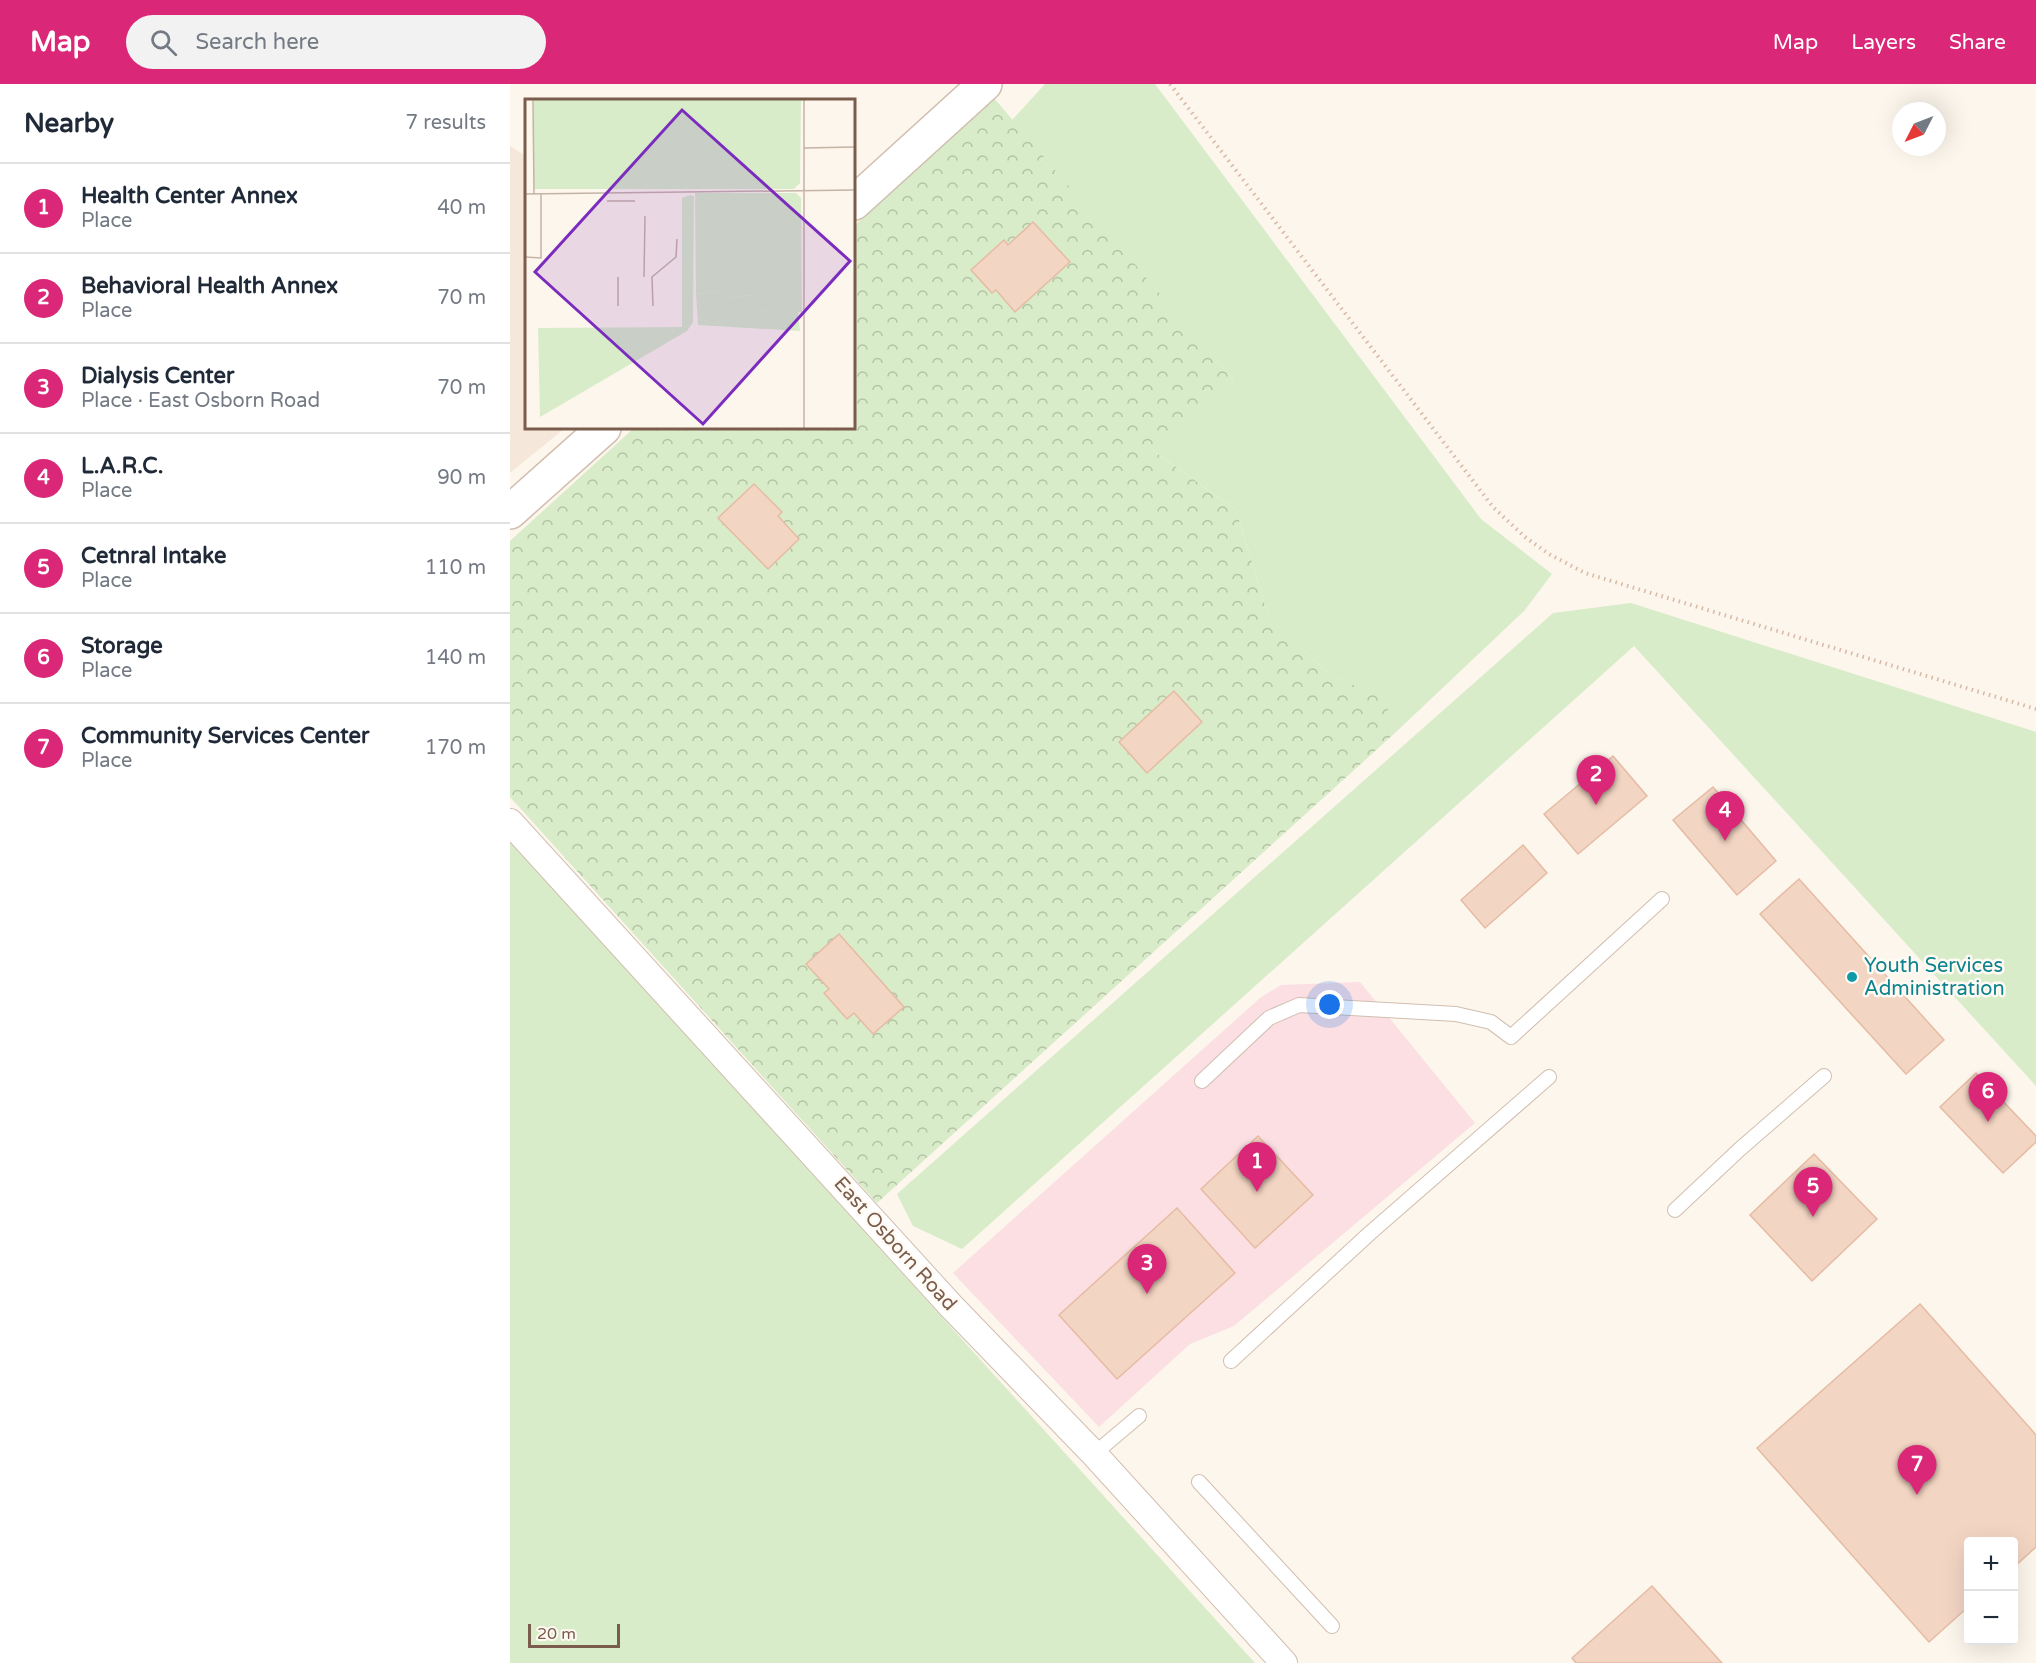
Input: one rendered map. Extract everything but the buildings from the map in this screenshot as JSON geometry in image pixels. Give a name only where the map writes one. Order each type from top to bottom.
[{"type":"street","points":[[855,202],[985,84]]},
{"type":"street","points":[[510,512],[603,429]]},
{"type":"street","name":"East Osborn Road","points":[[510,822],[951,1306],[1094,1454],[1284,1663]]},
{"type":"lane","points":[[1202,1081],[1269,1018],[1299,1005],[1456,1014],[1491,1022],[1511,1037],[1662,899]]},
{"type":"lane","points":[[1231,1361],[1370,1233],[1549,1077]]},
{"type":"lane","points":[[1675,1210],[1740,1149],[1824,1077]]},
{"type":"lane","points":[[1094,1454],[1139,1416]]},
{"type":"lane","points":[[1199,1482],[1332,1626]]},
{"type":"path","points":[[1170,84],[1493,507],[1525,537],[1549,554],[1585,573],[2036,709]]},
{"type":"shaded area","points":[[510,146],[525,155],[525,429],[564,429],[510,473]]},
{"type":"shaded area","points":[[1360,982],[1475,1123],[1234,1326],[1190,1344],[1099,1427],[953,1273],[1260,998],[1281,985]]},
{"type":"green space","points":[[1045,84],[1155,84],[1481,519],[1552,574],[1524,611],[1396,732],[1383,699],[1328,673],[1269,618],[1236,510],[1150,448],[1234,381],[1012,120]]},
{"type":"green space","points":[[994,98],[1234,381],[1151,449],[1236,510],[1269,618],[1328,673],[1384,699],[1396,732],[877,1203],[510,797],[510,541],[633,429],[855,429],[855,225]]},
{"type":"green space","points":[[1631,603],[2036,732],[2036,1086],[1634,646],[962,1249],[913,1226],[897,1194],[1553,613]]},
{"type":"green space","points":[[510,840],[1255,1663],[510,1663]]},
{"type":"place","name":"Behavioral Health Annex","points":[[1596,805]]},
{"type":"place","name":"L.A.R.C.","points":[[1725,841]]},
{"type":"place","name":"Youth Services Administration","points":[[1852,977]]},
{"type":"place","name":"Storage","points":[[1988,1122]]},
{"type":"place","name":"Health Center Annex","points":[[1257,1192]]},
{"type":"place","name":"Cetnral Intake","points":[[1813,1217]]},
{"type":"place","name":"Dialysis Center","points":[[1147,1294]]},
{"type":"place","name":"Community Services Center","points":[[1917,1495]]}]
